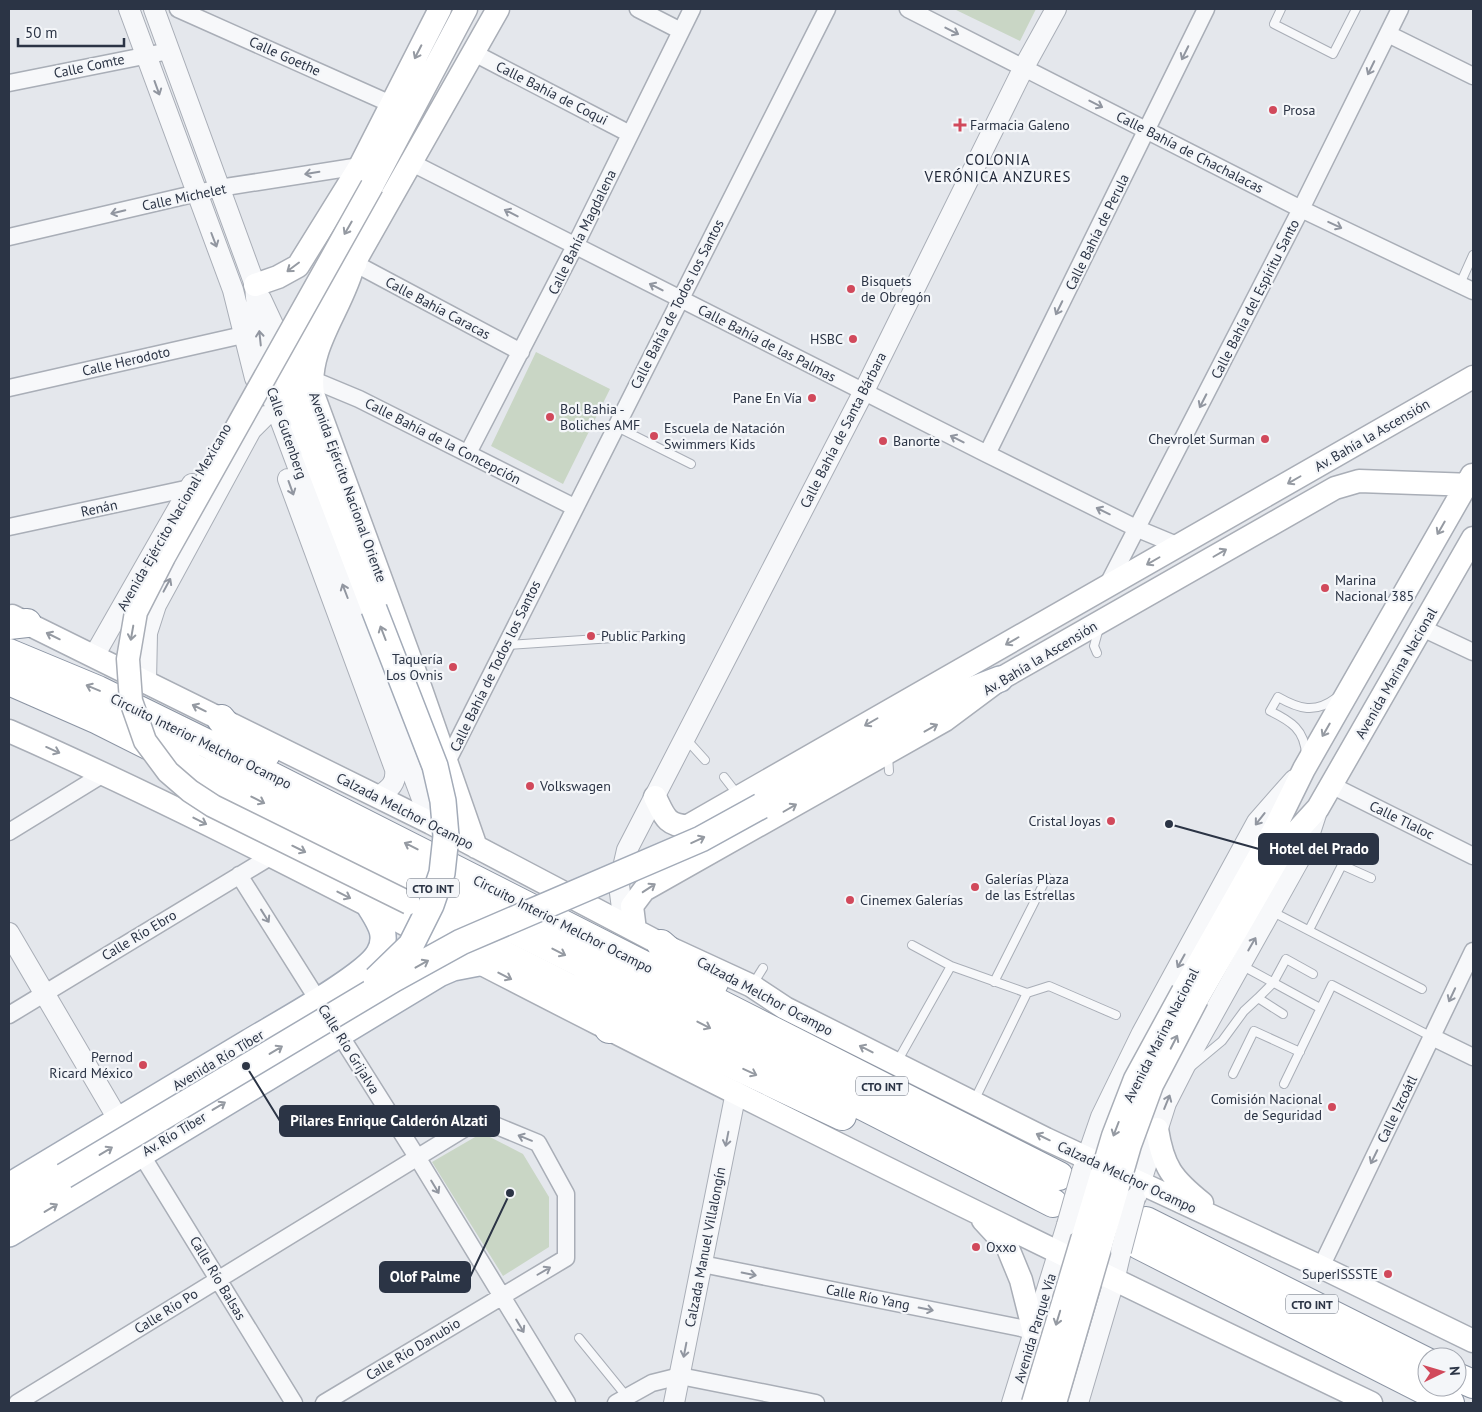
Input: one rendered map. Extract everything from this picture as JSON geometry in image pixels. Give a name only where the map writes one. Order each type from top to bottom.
[{"type":"highway","name":"Circuito Interior Melchor Ocampo","points":[[9,653],[98,690],[376,828],[766,1027],[992,1157],[1060,1214]]},
{"type":"highway","name":"Circuito Interior Melchor Ocampo","points":[[9,680],[62,702],[706,1025],[904,1128],[992,1157],[1080,1171]]},
{"type":"highway","points":[[9,699],[26,704],[62,702]]},
{"type":"highway","points":[[221,719],[238,740],[348,797],[376,828]]},
{"type":"highway","points":[[661,944],[684,965],[728,991],[766,1027]]},
{"type":"highway","points":[[578,989],[639,1020],[954,1168],[992,1157]]},
{"type":"highway","points":[[603,1026],[639,1020]]},
{"type":"highway","name":"CTO INT","points":[[1131,1224],[1417,1357]]},
{"type":"highway","name":"CTO INT","points":[[1131,1224],[1450,1403]]},
{"type":"main road","points":[[255,285],[278,277],[298,266],[360,166],[440,9]]},
{"type":"main road","points":[[466,9],[372,186],[164,557],[136,612],[128,660],[131,701],[145,741],[168,772],[190,791],[213,806],[578,989],[603,1026]]},
{"type":"main road","points":[[349,1006],[411,945],[431,904],[442,873],[446,836],[443,801],[434,766],[374,609],[300,383],[297,348],[354,263],[498,9]]},
{"type":"main road","name":"Av. Bahía la Ascensión","points":[[655,797],[668,822],[676,826],[688,826],[751,801],[1107,587],[1473,377]]},
{"type":"main road","name":"Avenida Ejército Nacional Oriente","points":[[300,383],[313,394],[415,672],[476,847]]},
{"type":"main road","points":[[1323,464],[1335,488]]},
{"type":"main road","name":"Av. Bahía la Ascensión","points":[[629,927],[632,906],[644,890],[890,761],[1000,679],[1335,488],[1359,481],[1471,481]]},
{"type":"main road","name":"Avenida Marina Nacional","points":[[1055,1403],[1130,1145],[1152,1085],[1190,995],[1304,769],[1471,481]]},
{"type":"main road","name":"Avenida Marina Nacional","points":[[1019,1402],[1135,1079],[1288,841],[1318,808],[1473,538]]},
{"type":"main road","name":"Calzada Melchor Ocampo","points":[[15,621],[94,656],[378,797],[661,944],[757,977],[785,1008],[974,1103],[1080,1171],[1131,1224],[1226,1223],[1321,1266],[1473,1340]]},
{"type":"main road","points":[[9,1210],[349,1006],[461,942],[701,839],[751,801],[940,702],[1000,679]]},
{"type":"main road","points":[[9,731],[105,773],[603,1026],[1114,1281],[1371,1403]]},
{"type":"main road","name":"Avenida Río Tíber","points":[[9,1186],[313,1004],[363,970],[379,954],[383,943],[383,931],[370,908]]},
{"type":"main road","points":[[313,1004],[317,1015],[334,1036],[444,972],[480,963]]},
{"type":"main road","name":"Av. Río Tíber","points":[[9,1234],[334,1036]]},
{"type":"main road","points":[[1157,1129],[1161,1152],[1174,1179],[1226,1223]]},
{"type":"main road","points":[[1080,1171],[1131,1224],[1114,1281]]},
{"type":"main road","points":[[974,1211],[1007,1246],[1021,1280],[1034,1332]]},
{"type":"street","name":"Calle Gutenberg","points":[[129,9],[233,290],[264,416],[373,689],[431,824]]},
{"type":"street","name":"Calle Gutenberg","points":[[154,9],[255,285],[260,345],[274,403],[373,689],[396,773],[392,786],[378,797]]},
{"type":"street","name":"Calle Goethe","points":[[178,9],[391,104]]},
{"type":"street","points":[[638,9],[680,31]]},
{"type":"street","name":"Calle Bahía Magdalena","points":[[468,453],[575,246],[692,9]]},
{"type":"street","name":"Calle Bahía de Todos los Santos","points":[[447,762],[574,507],[827,9]]},
{"type":"street","name":"Calle Bahía de Chachalacas","points":[[908,9],[1301,209],[1466,287]]},
{"type":"street","name":"Calle Bahía de Santa Bárbara","points":[[627,850],[864,391],[1024,68],[1056,9]]},
{"type":"street","name":"Calle Bahía de Perula","points":[[987,454],[1206,9]]},
{"type":"street","name":"Calle Bahía del Espíritu Santo","points":[[1107,587],[1301,209],[1400,9]]},
{"type":"street","points":[[1388,34],[1473,76]]},
{"type":"street","name":"Calle Comte","points":[[9,83],[169,51]]},
{"type":"street","name":"Calle Bahía de Coqui","points":[[474,53],[630,134]]},
{"type":"street","name":"Calle Bahía de las Palmas","points":[[412,163],[987,454],[1138,529],[1179,546]]},
{"type":"street","name":"Calle Michelet","points":[[9,238],[219,188],[360,166]]},
{"type":"street","name":"Calle Bahía Caracas","points":[[354,263],[521,352]]},
{"type":"street","points":[[255,285],[300,383]]},
{"type":"street","name":"Calle Herodoto","points":[[9,388],[243,335]]},
{"type":"street","name":"Avenida Ejército Nacional Mexicano","points":[[94,656],[255,379]]},
{"type":"street","name":"Calle Bahía de la Concepción","points":[[300,383],[359,399],[574,507]]},
{"type":"street","points":[[146,682],[148,632],[156,605],[251,430],[264,416]]},
{"type":"street","name":"Renán","points":[[9,527],[190,488]]},
{"type":"street","points":[[1422,628],[1473,652]]},
{"type":"street","points":[[373,689],[415,672]]},
{"type":"street","name":"Avenida Marina Nacional","points":[[1059,1252],[1060,1214],[1118,1080],[1258,822],[1304,769]]},
{"type":"street","points":[[9,832],[105,773]]},
{"type":"street","name":"Calle Tlaloc","points":[[1331,785],[1473,856]]},
{"type":"street","name":"Avenida Marina Nacional","points":[[1131,1224],[1157,1129],[1177,1080],[1304,851],[1318,808]]},
{"type":"street","points":[[627,850],[618,885],[629,927]]},
{"type":"street","points":[[558,889],[607,868],[627,850]]},
{"type":"street","name":"Calle Río Ebro","points":[[9,1015],[270,857]]},
{"type":"street","name":"Calle Río Grijalva","points":[[239,875],[313,1004]]},
{"type":"street","points":[[9,933],[118,1119]]},
{"type":"street","name":"Calle Izcoátl","points":[[1321,1266],[1473,951]]},
{"type":"street","name":"Calle Río Grijalva","points":[[334,1036],[417,1157],[567,1403]]},
{"type":"street","points":[[1432,1038],[1473,1057]]},
{"type":"street","name":"Calzada Manuel Villalongín","points":[[674,1403],[736,1092]]},
{"type":"street","name":"Calle Río Danubio","points":[[324,1403],[501,1295],[566,1258],[566,1194],[538,1143],[480,1119],[417,1157]]},
{"type":"street","name":"Calle Río Balsas","points":[[141,1154],[294,1403]]},
{"type":"street","name":"Calle Río Po","points":[[17,1403],[417,1157]]},
{"type":"street","name":"Avenida Parque Vía","points":[[1019,1402],[1034,1332],[1059,1252]]},
{"type":"street","name":"Calle Río Yang","points":[[702,1264],[1022,1328],[1034,1332]]},
{"type":"street","points":[[1078,1403],[1114,1281]]},
{"type":"street","points":[[1044,1296],[1066,1287],[1077,1287],[1095,1298],[1103,1319]]},
{"type":"street","points":[[622,1400],[652,1383],[680,1376],[816,1403]]},
{"type":"lane","points":[[1281,9],[1274,24],[1333,54],[1356,9]]},
{"type":"lane","points":[[1466,287],[1473,255]]},
{"type":"lane","points":[[615,426],[691,464]]},
{"type":"lane","points":[[1097,653],[1094,646],[1098,632],[1111,616]]},
{"type":"lane","points":[[505,645],[643,636]]},
{"type":"lane","points":[[1304,769],[1305,745],[1300,731],[1288,719],[1270,711],[1278,697],[1295,706],[1306,709],[1318,709],[1328,704],[1351,686]]},
{"type":"lane","points":[[686,738],[705,760]]},
{"type":"lane","points":[[724,777],[751,801]]},
{"type":"lane","points":[[1309,930],[1342,865],[1371,878]]},
{"type":"lane","points":[[994,982],[1047,877]]},
{"type":"lane","points":[[1271,911],[1422,989]]},
{"type":"lane","points":[[912,945],[951,966],[994,982],[1027,993],[1049,986],[1116,1014]]},
{"type":"lane","points":[[1177,1080],[1222,1041],[1244,1011],[1273,983],[1286,959],[1313,974]]},
{"type":"lane","points":[[1240,965],[1320,1008]]},
{"type":"lane","points":[[896,1063],[951,966]]},
{"type":"lane","points":[[1284,1084],[1332,985],[1432,1038]]},
{"type":"lane","points":[[974,1103],[1027,993]]},
{"type":"lane","points":[[1258,998],[1283,1014]]},
{"type":"lane","points":[[1233,1074],[1254,1031],[1300,1052]]},
{"type":"lane","points":[[578,1338],[622,1400]]},
{"type":"green space","points":[[954,9],[1036,9],[1020,41]]},
{"type":"green space","name":"Bol Bahia - Boliches AMF","points":[[536,352],[610,389],[563,484],[491,446]]},
{"type":"green space","points":[[482,1133],[523,1154],[549,1197],[549,1247],[503,1276],[432,1162]]},
{"type":"place","name":"Prosa","points":[[1273,110]]},
{"type":"place","name":"Farmacia Galeno","points":[[960,125]]},
{"type":"place","name":"Bisquets de Obregón","points":[[851,289]]},
{"type":"place","name":"HSBC","points":[[853,339]]},
{"type":"place","name":"Pane En Vía","points":[[812,398]]},
{"type":"place","name":"Bol Bahia - Boliches AMF","points":[[550,417]]},
{"type":"place","name":"Escuela de Natación Swimmers Kids","points":[[654,436]]},
{"type":"place","name":"Chevrolet Surman","points":[[1265,439]]},
{"type":"place","name":"Banorte","points":[[883,441]]},
{"type":"place","name":"Marina Nacional 385","points":[[1325,588]]},
{"type":"place","name":"Public Parking","points":[[591,636]]},
{"type":"place","name":"Taquería Los Ovnis","points":[[453,667]]},
{"type":"place","name":"Volkswagen","points":[[530,786]]},
{"type":"place","name":"Cristal Joyas","points":[[1111,821]]},
{"type":"place","name":"Hotel del Prado","points":[[1169,824]]},
{"type":"place","name":"Galerías Plaza de las Estrellas","points":[[975,887]]},
{"type":"place","name":"Cinemex Galerías","points":[[850,900]]},
{"type":"place","name":"Pernod Ricard México","points":[[143,1065]]},
{"type":"place","name":"Pilares Enrique Calderón Alzati","points":[[246,1066]]},
{"type":"place","name":"Comisión Nacional de Seguridad","points":[[1332,1107]]},
{"type":"place","name":"Olof Palme","points":[[510,1193]]},
{"type":"place","name":"Oxxo","points":[[976,1247]]},
{"type":"place","name":"SuperISSSTE","points":[[1388,1274]]},
{"type":"district","name":"COLONIA VERÓNICA ANZURES","points":[[998,168]]}]
